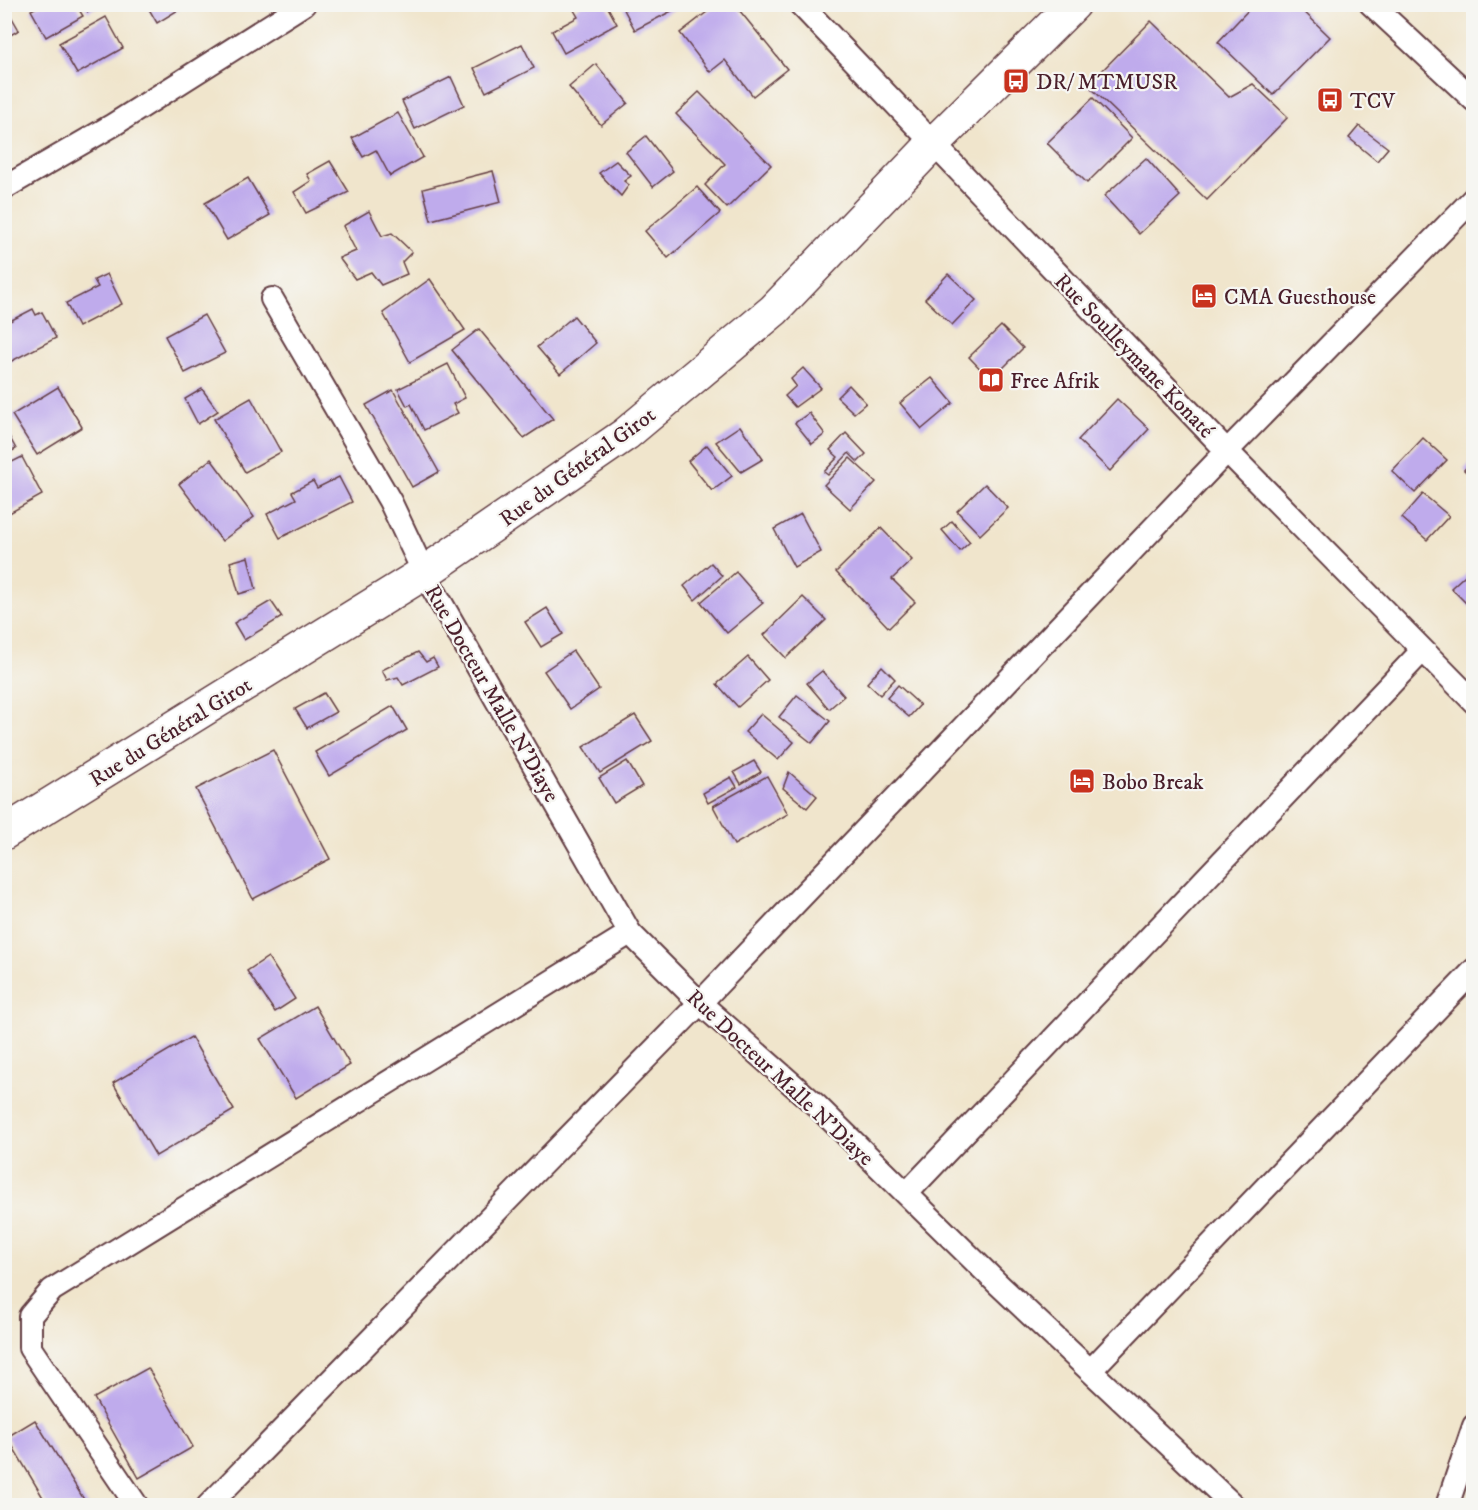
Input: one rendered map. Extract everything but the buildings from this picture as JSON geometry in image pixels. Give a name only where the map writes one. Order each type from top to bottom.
[{"type":"highway","name":"Rue du Général Girot","points":[[4,833],[424,573],[626,434],[774,310],[932,145],[1074,4]]},
{"type":"street","points":[[4,188],[113,125],[304,4]]},
{"type":"street","name":"Rue Soulleymane Konaté","points":[[800,4],[932,145],[1227,451],[1421,652],[1473,702]]},
{"type":"street","points":[[1371,4],[1473,100]]},
{"type":"street","points":[[208,1506],[699,1003],[1227,451],[1473,198]]},
{"type":"street","name":"Rue Docteur Malle N'Diaye","points":[[272,299],[390,501],[424,573],[630,933],[699,1003],[817,1106],[997,1283],[1234,1506]]},
{"type":"street","points":[[907,1193],[1421,652]]},
{"type":"street","points":[[136,1506],[30,1348],[30,1316],[52,1290],[630,933]]},
{"type":"street","points":[[1091,1370],[1473,970]]},
{"type":"street","points":[[1447,1506],[1473,1426]]},
{"type":"place","name":"DR/ MTMUSR","points":[[1016,81]]},
{"type":"place","name":"TCV","points":[[1330,100]]},
{"type":"place","name":"CMA Guesthouse","points":[[1204,296]]},
{"type":"place","name":"Free Afrik","points":[[991,380]]},
{"type":"place","name":"Bobo Break","points":[[1082,781]]}]
